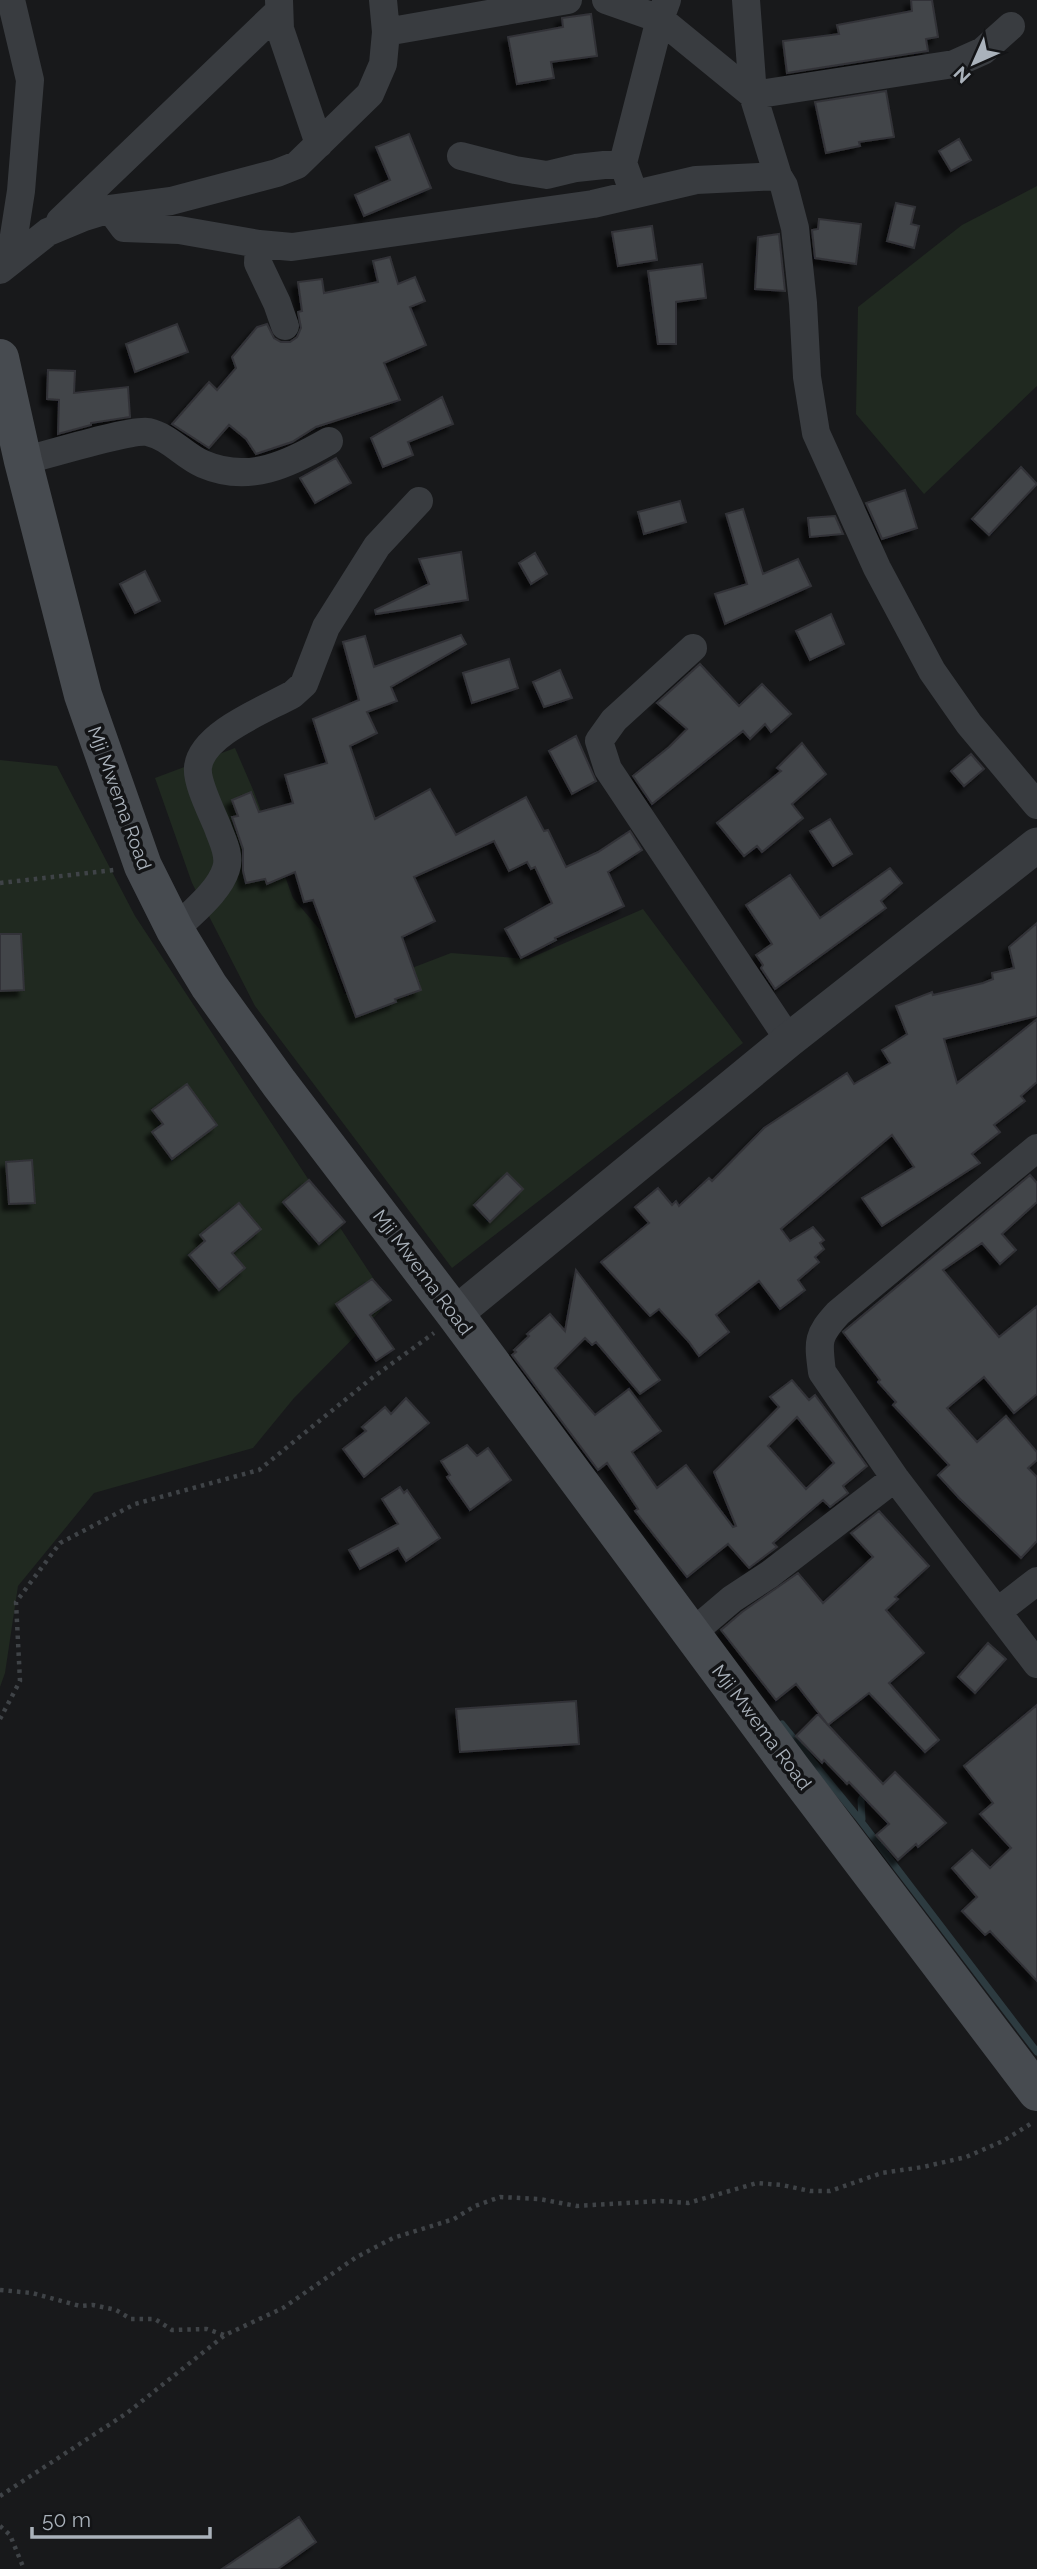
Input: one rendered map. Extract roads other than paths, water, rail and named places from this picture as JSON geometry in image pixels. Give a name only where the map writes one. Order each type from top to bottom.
[{"type":"main road","name":"Mji Mwema Road","points":[[0,358],[23,461],[83,695],[143,866],[175,930],[209,986],[279,1083],[1037,2092]]},
{"type":"street","points":[[5,266],[21,191],[30,80],[10,0]]},
{"type":"street","points":[[48,232],[84,216],[110,209],[171,201],[297,165],[370,94],[383,64],[386,32],[383,0]]},
{"type":"street","points":[[386,32],[568,0]]},
{"type":"street","points":[[606,0],[664,9],[752,95]]},
{"type":"street","points":[[746,0],[752,95],[778,177],[784,186],[794,228],[803,303],[807,377],[816,433],[877,568],[932,671],[970,724],[1037,805]]},
{"type":"street","points":[[5,266],[48,232],[278,6]]},
{"type":"street","points":[[278,6],[280,29],[319,144]]},
{"type":"street","points":[[634,194],[623,163],[664,9]]},
{"type":"street","points":[[752,95],[954,64],[983,51],[1011,26]]},
{"type":"street","points":[[461,156],[547,175],[576,168],[623,163]]},
{"type":"street","points":[[110,209],[124,228],[179,230],[292,247],[593,204],[696,180],[778,177]]},
{"type":"street","points":[[259,244],[258,263],[285,326]]},
{"type":"street","points":[[23,461],[146,432],[169,441],[203,464],[247,475],[300,458],[329,441]]},
{"type":"street","points":[[175,930],[214,889],[227,867],[226,851],[197,769],[200,760],[230,727],[302,687],[326,628],[377,546],[419,501]]},
{"type":"street","points":[[693,648],[614,720],[599,741],[608,769],[789,1040]]},
{"type":"street","points":[[455,1314],[789,1040],[1037,845]]},
{"type":"street","points":[[1037,1148],[838,1313],[822,1330],[819,1351],[822,1372],[895,1478],[1037,1664]]},
{"type":"street","points":[[692,1633],[732,1599],[770,1574],[895,1478]]},
{"type":"street","points":[[997,1612],[1037,1581]]},
{"type":"waterway","points":[[782,1724],[857,1816],[1037,2052]]},
{"type":"waterway","points":[[862,1819],[861,1800],[866,1791]]}]
